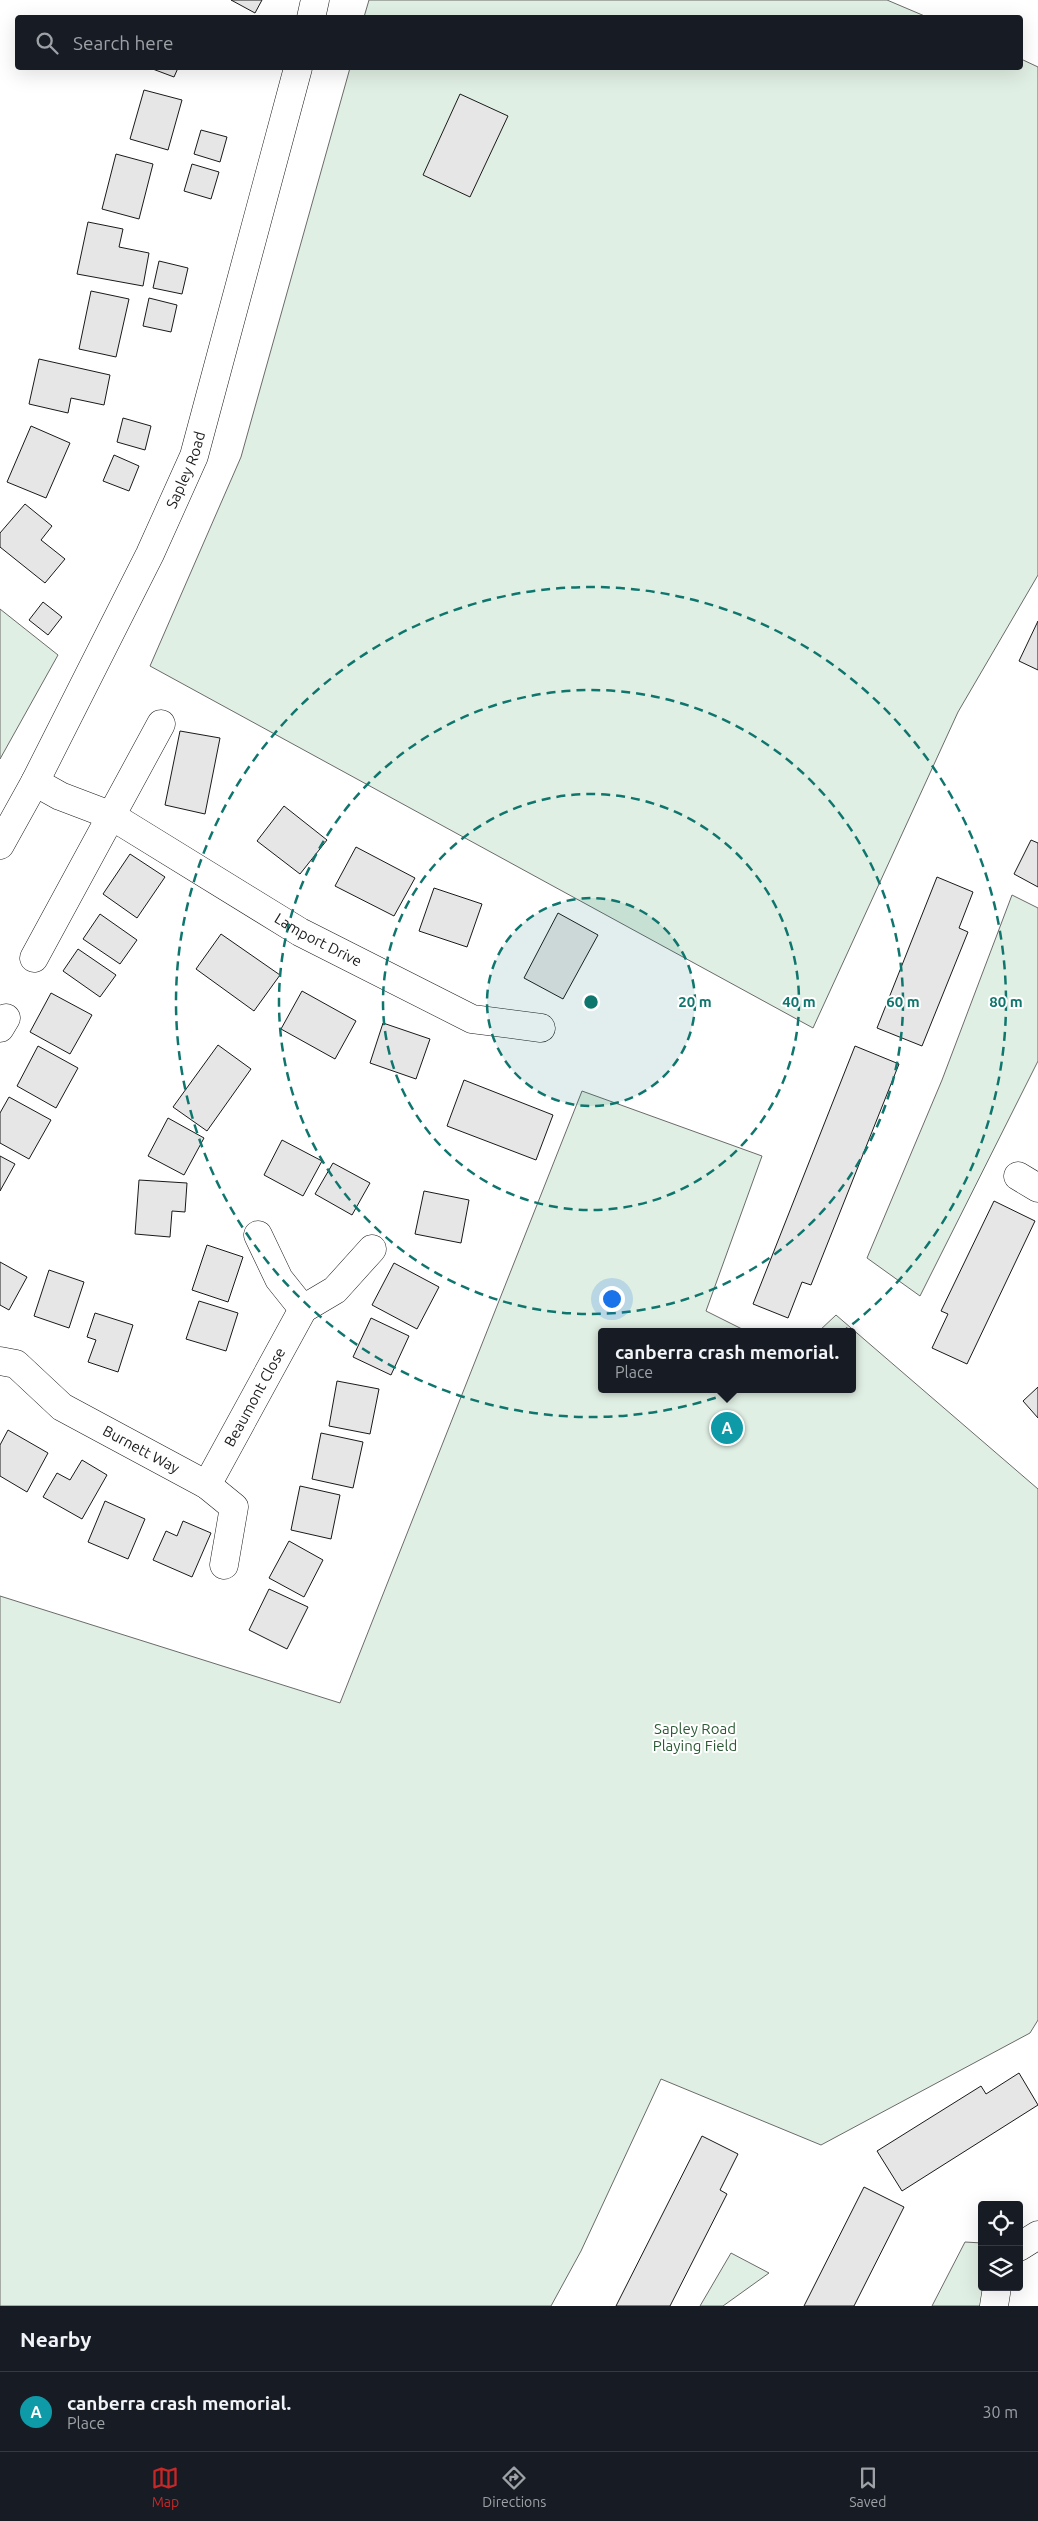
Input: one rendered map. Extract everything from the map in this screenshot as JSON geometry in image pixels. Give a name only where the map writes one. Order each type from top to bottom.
[{"type":"street","points":[[312,15],[315,0]]},
{"type":"street","name":"Sapley Road","points":[[0,846],[35,782],[150,554],[194,456],[297,70]]},
{"type":"street","points":[[34,958],[161,724]]},
{"type":"street","name":"Lamport Drive","points":[[35,782],[60,796],[110,816],[300,932],[472,1019],[541,1028]]},
{"type":"street","points":[[258,1235],[279,1279],[303,1309],[335,1290],[372,1249]]},
{"type":"street","name":"Beaumont Close","points":[[207,1485],[303,1309]]},
{"type":"street","name":"Burnett Way","points":[[0,1361],[16,1364],[62,1407],[207,1485],[234,1507],[224,1565]]},
{"type":"street","points":[[1020,2246],[1038,2234]]},
{"type":"street","points":[[994,2306],[996,2291]]},
{"type":"green space","points":[[369,0],[887,0],[922,15],[365,15]]},
{"type":"green space","points":[[1023,60],[1038,67],[1038,575],[958,712],[813,1028],[150,666],[241,457],[349,70],[1023,70]]},
{"type":"green space","points":[[0,609],[58,655],[0,759]]},
{"type":"green space","points":[[1012,895],[1038,908],[1038,1061],[920,1296],[867,1258],[942,1080]]},
{"type":"green space","name":"Sapley Road Playing Field","points":[[582,1091],[762,1156],[706,1311],[740,1328],[598,1328],[598,1393],[856,1393],[856,1332],[1038,1489],[1038,2020],[1030,2033],[821,2145],[661,2079],[581,2251],[551,2306],[0,2306],[0,1596],[340,1703]]},
{"type":"green space","name":"Sapley Road Playing Field","points":[[836,1315],[851,1328],[822,1328]]},
{"type":"green space","points":[[965,2242],[978,2243],[978,2291],[986,2291],[982,2306],[932,2306]]},
{"type":"green space","points":[[731,2253],[769,2273],[723,2306],[700,2306]]},
{"type":"building","points":[[231,0],[262,0],[255,13]]},
{"type":"building","points":[[155,70],[177,70],[174,77]]},
{"type":"building","points":[[144,90],[182,100],[168,150],[130,139]]},
{"type":"building","points":[[460,94],[508,116],[470,197],[423,175]]},
{"type":"building","points":[[201,130],[227,137],[220,162],[194,154]]},
{"type":"building","points":[[116,154],[153,164],[139,219],[102,209]]},
{"type":"building","points":[[192,164],[219,172],[211,199],[184,191]]},
{"type":"building","points":[[88,222],[123,229],[119,247],[149,253],[143,286],[77,274]]},
{"type":"building","points":[[159,261],[188,268],[182,294],[153,288]]},
{"type":"building","points":[[91,291],[129,299],[116,357],[79,349]]},
{"type":"building","points":[[149,298],[177,305],[171,332],[143,326]]},
{"type":"building","points":[[39,359],[110,375],[104,405],[71,398],[68,413],[29,404]]},
{"type":"building","points":[[123,418],[151,426],[145,450],[117,442]]},
{"type":"building","points":[[31,426],[70,443],[46,498],[7,482]]},
{"type":"building","points":[[114,455],[139,466],[129,491],[103,481]]},
{"type":"building","points":[[25,504],[52,526],[41,540],[65,559],[45,583],[0,547],[0,533]]},
{"type":"building","points":[[43,602],[62,617],[48,635],[29,620]]},
{"type":"building","points":[[1038,621],[1038,670],[1019,661]]},
{"type":"building","points":[[180,731],[220,738],[205,814],[165,805]]},
{"type":"building","points":[[284,806],[327,840],[300,874],[257,841]]},
{"type":"building","points":[[1031,840],[1038,843],[1038,887],[1014,874]]},
{"type":"building","points":[[356,847],[415,878],[394,916],[335,886]]},
{"type":"building","points":[[130,854],[165,877],[137,918],[103,894]]},
{"type":"building","points":[[937,877],[973,892],[959,928],[968,932],[922,1046],[877,1028]]},
{"type":"building","points":[[434,888],[482,904],[467,947],[419,931]]},
{"type":"building","points":[[558,913],[598,935],[563,999],[524,978]]},
{"type":"building","points":[[100,914],[137,940],[120,964],[83,939]]},
{"type":"building","points":[[221,934],[280,975],[254,1011],[196,969]]},
{"type":"building","points":[[78,949],[116,975],[100,997],[63,971]]},
{"type":"building","points":[[302,991],[356,1021],[335,1059],[281,1029]]},
{"type":"building","points":[[51,993],[92,1015],[70,1054],[30,1032]]},
{"type":"building","points":[[383,1023],[430,1039],[416,1079],[370,1063]]},
{"type":"building","points":[[218,1045],[251,1069],[207,1131],[173,1107]]},
{"type":"building","points":[[38,1046],[78,1068],[56,1108],[17,1086]]},
{"type":"building","points":[[855,1046],[899,1064],[811,1285],[802,1282],[788,1318],[753,1304]]},
{"type":"building","points":[[464,1080],[553,1115],[536,1160],[447,1126]]},
{"type":"building","points":[[9,1097],[51,1120],[29,1159],[0,1143],[0,1113]]},
{"type":"building","points":[[168,1118],[204,1138],[184,1175],[148,1156]]},
{"type":"building","points":[[282,1140],[322,1161],[303,1196],[264,1175]]},
{"type":"building","points":[[0,1156],[15,1164],[0,1191]]},
{"type":"building","points":[[333,1163],[370,1183],[352,1215],[315,1194]]},
{"type":"building","points":[[139,1180],[187,1183],[185,1212],[172,1211],[170,1237],[135,1234]]},
{"type":"building","points":[[424,1191],[469,1200],[461,1243],[415,1234]]},
{"type":"building","points":[[994,1201],[1035,1221],[967,1364],[932,1348],[948,1314],[941,1311]]},
{"type":"building","points":[[207,1245],[243,1257],[228,1302],[192,1290]]},
{"type":"building","points":[[0,1262],[27,1277],[9,1310],[0,1305]]},
{"type":"building","points":[[394,1263],[439,1287],[417,1329],[372,1305]]},
{"type":"building","points":[[49,1270],[84,1282],[69,1328],[34,1316]]},
{"type":"building","points":[[199,1301],[238,1313],[226,1351],[186,1339]]},
{"type":"building","points":[[95,1313],[133,1325],[118,1372],[88,1362],[96,1340],[87,1337]]},
{"type":"building","points":[[371,1318],[409,1336],[391,1375],[353,1357]]},
{"type":"building","points":[[337,1381],[379,1389],[370,1434],[329,1426]]},
{"type":"building","points":[[1038,1387],[1038,1418],[1023,1401]]},
{"type":"building","points":[[8,1430],[48,1453],[27,1492],[0,1476],[0,1445]]},
{"type":"building","points":[[321,1433],[363,1442],[353,1488],[312,1479]]},
{"type":"building","points":[[82,1460],[107,1475],[82,1519],[43,1497],[57,1473],[70,1480]]},
{"type":"building","points":[[300,1486],[340,1495],[331,1539],[291,1530]]},
{"type":"building","points":[[105,1501],[145,1519],[128,1559],[88,1542]]},
{"type":"building","points":[[183,1521],[211,1533],[192,1577],[153,1560],[166,1531],[177,1536]]},
{"type":"building","points":[[289,1541],[323,1560],[304,1597],[269,1578]]},
{"type":"building","points":[[269,1589],[308,1607],[287,1649],[249,1630]]},
{"type":"building","points":[[1019,2073],[1038,2105],[902,2191],[877,2151],[981,2086],[986,2094]]},
{"type":"building","points":[[702,2136],[738,2154],[720,2190],[727,2194],[670,2306],[616,2306]]},
{"type":"building","points":[[864,2187],[904,2207],[854,2306],[804,2306]]},
{"type":"place","name":"canberra crash memorial.","points":[[727,1428]]}]
